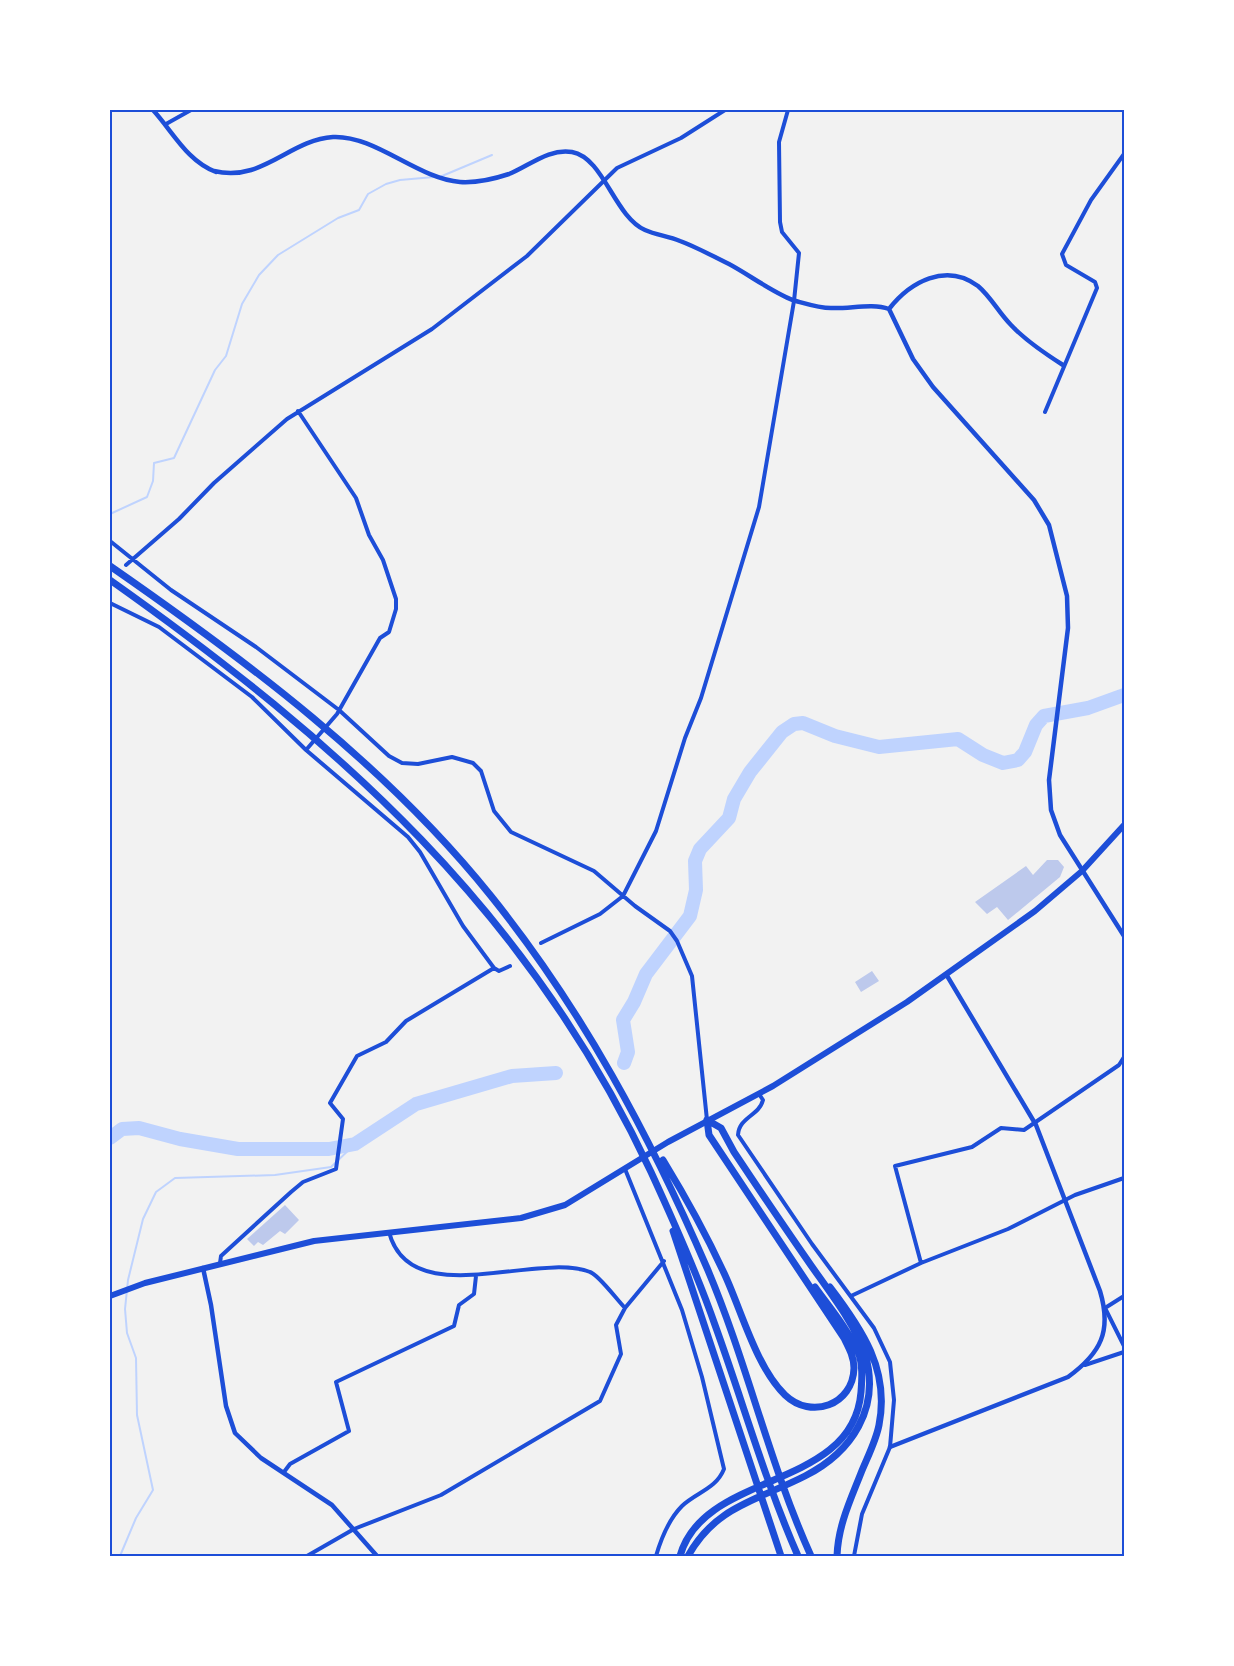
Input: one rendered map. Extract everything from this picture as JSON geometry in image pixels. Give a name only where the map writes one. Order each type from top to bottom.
[{"type":"highway","points":[[110,566],[230,652],[291,701],[387,786],[446,845],[490,895],[556,985],[591,1038],[681,1189],[713,1251],[775,1384],[798,1405],[812,1409],[840,1401],[850,1386],[854,1370],[853,1357],[844,1338],[760,1215],[709,1135],[707,1120]]},
{"type":"highway","points":[[110,580],[246,679],[386,801],[481,903],[513,945],[604,1080],[663,1198],[701,1286],[761,1461],[798,1557]]},
{"type":"highway","points":[[688,1557],[710,1525],[724,1514],[804,1477],[852,1439],[863,1421],[869,1380],[865,1353],[841,1311],[771,1208],[721,1128],[707,1120]]},
{"type":"highway","points":[[641,1125],[709,1272],[788,1500],[811,1557]]},
{"type":"highway","points":[[663,1198],[781,1557]]},
{"type":"highway","points":[[771,1208],[869,1344],[879,1378],[882,1401],[879,1427],[842,1520],[837,1557]]},
{"type":"highway","points":[[680,1557],[689,1537],[722,1504],[801,1468],[821,1455],[842,1436],[855,1418],[860,1401],[863,1375],[859,1354],[846,1329],[760,1215]]},
{"type":"main road","points":[[110,1296],[145,1283],[314,1240],[544,1213],[565,1205],[668,1142],[759,1094],[855,1036],[1035,911],[1082,871],[1125,825]]},
{"type":"street","points":[[153,110],[190,156],[203,167],[234,175],[252,171],[316,140],[336,137],[364,144],[425,171],[458,182],[485,181],[510,174],[546,155],[564,151],[576,153],[586,159],[604,180],[626,215],[636,225],[713,256],[794,301],[828,308],[880,306],[890,309],[913,359],[933,387],[1020,484],[1049,525],[1057,546],[1068,597],[1068,628],[1055,718],[1049,780],[1050,803],[1060,835],[1125,936]]},
{"type":"street","points":[[166,124],[191,110]]},
{"type":"street","points":[[126,565],[179,519],[228,470],[298,411],[432,329],[527,256],[604,180],[627,163],[681,138],[725,110]]},
{"type":"street","points":[[541,943],[600,914],[623,896],[656,831],[685,738],[701,698],[759,507],[794,301],[799,253],[782,232],[780,222],[779,142],[788,110]]},
{"type":"street","points":[[1045,412],[1097,288],[1095,282],[1066,265],[1062,254],[1091,200],[1125,154]]},
{"type":"street","points":[[890,309],[898,299],[932,277],[942,274],[960,278],[976,285],[1013,328],[1063,365]]},
{"type":"street","points":[[298,411],[356,498],[369,535],[383,560],[396,599],[396,609],[389,632],[380,638],[338,712],[307,749]]},
{"type":"street","points":[[110,541],[171,590],[256,647],[389,756],[402,763],[418,764],[452,757],[473,763],[481,771],[494,811],[511,832],[594,871],[670,931],[677,941],[692,976],[707,1120]]},
{"type":"street","points":[[110,603],[159,627],[196,653],[252,697],[307,749],[408,837],[420,852],[463,926],[494,968],[499,972],[510,966]]},
{"type":"street","points":[[220,1263],[221,1256],[303,1182],[329,1174],[339,1164],[343,1119],[330,1103],[357,1056],[386,1042],[406,1022],[494,968]]},
{"type":"street","points":[[946,974],[1036,1125],[1105,1308],[1125,1346]]},
{"type":"street","points":[[921,1263],[895,1166],[972,1147],[1001,1128],[1024,1130],[1036,1125],[1119,1065],[1125,1057]]},
{"type":"street","points":[[759,1094],[763,1100],[761,1107],[741,1124],[738,1135],[874,1328],[891,1362],[894,1400],[890,1447],[862,1514],[854,1557]]},
{"type":"street","points":[[624,1169],[644,1220],[664,1261],[702,1377],[724,1469],[719,1481],[682,1507],[667,1529],[656,1557]]},
{"type":"street","points":[[851,1296],[921,1263],[1008,1229],[1066,1200],[1125,1178]]},
{"type":"street","points":[[389,1232],[397,1253],[414,1265],[446,1275],[476,1276],[525,1269],[592,1272],[625,1308]]},
{"type":"street","points":[[307,1557],[354,1529],[441,1495],[600,1401],[621,1354],[616,1325],[625,1308],[664,1261]]},
{"type":"street","points":[[203,1268],[222,1369],[226,1407],[235,1433],[261,1458],[332,1505],[377,1557]]},
{"type":"street","points":[[284,1473],[290,1464],[349,1431],[336,1382],[454,1326],[459,1305],[474,1294],[476,1276]]},
{"type":"street","points":[[1105,1308],[1125,1296]]},
{"type":"street","points":[[890,1447],[1068,1377],[1085,1365],[1097,1351],[1105,1329],[1105,1308]]},
{"type":"street","points":[[1085,1365],[1125,1352]]},
{"type":"building","points":[[1047,860],[1058,860],[1064,867],[1060,877],[1008,920],[997,907],[987,914],[975,902],[1026,866],[1033,875]]},
{"type":"building","points":[[872,971],[879,981],[861,992],[855,982]]},
{"type":"building","points":[[285,1205],[299,1220],[285,1234],[280,1231],[263,1245],[258,1242],[254,1246],[247,1239]]},
{"type":"waterway","points":[[442,176],[492,155]]},
{"type":"waterway","points":[[110,514],[147,497],[153,481],[154,463],[174,458],[215,370],[226,356],[242,304],[259,275],[278,255],[338,218],[359,210],[368,194],[386,184],[400,180],[434,177]]},
{"type":"waterway","points":[[624,1063],[628,1052],[623,1020],[646,974],[690,916],[696,890],[695,861],[700,849],[729,818],[734,799],[750,772],[782,732],[794,724],[803,723],[835,736],[879,747],[958,739],[983,755],[1003,763],[1018,760],[1025,752],[1036,725],[1044,716],[1088,708],[1124,695]]},
{"type":"waterway","points":[[110,1138],[122,1129],[139,1128],[180,1139],[238,1149],[329,1149],[355,1144],[416,1104],[512,1076],[556,1073]]},
{"type":"waterway","points":[[120,1556],[136,1518],[153,1490],[137,1415],[136,1358],[127,1333],[125,1309],[128,1280],[143,1219],[156,1192],[175,1178],[275,1175],[331,1167],[355,1144]]}]
